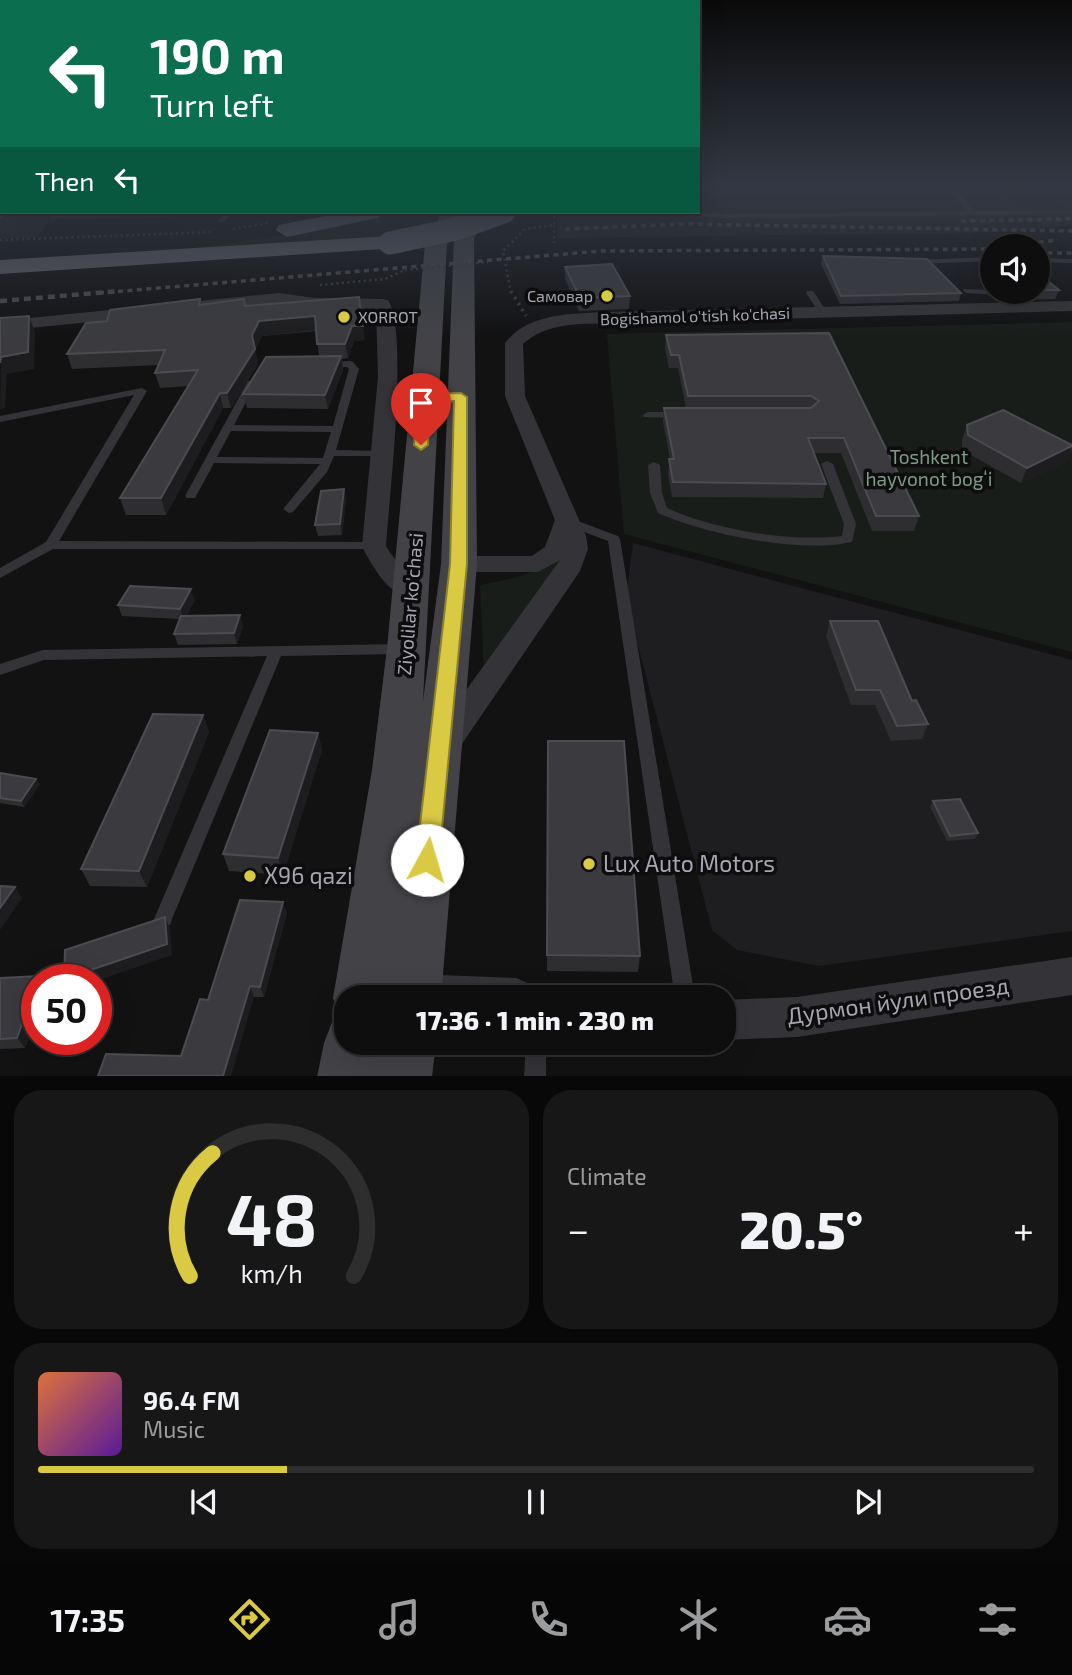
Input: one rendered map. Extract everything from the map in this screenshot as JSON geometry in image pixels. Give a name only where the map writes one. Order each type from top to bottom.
[{"type":"highway","points":[[0,252],[226,237]]},
{"type":"highway","points":[[0,267],[390,243],[417,237]]},
{"type":"main road","name":"Ziyolilar ko'chasi","points":[[363,985],[395,770],[412,591],[436,244],[439,237]]},
{"type":"main road","points":[[414,985],[458,564],[465,237]]},
{"type":"main road","points":[[424,398],[461,397]]},
{"type":"main road","points":[[347,1076],[351,1055]]},
{"type":"main road","points":[[402,1076],[405,1055]]},
{"type":"street","points":[[0,326],[279,298],[315,303],[382,304],[386,312],[388,377],[374,546],[383,564],[412,591]]},
{"type":"street","name":"Bogishamol o'tish ko'chasi","points":[[526,330],[551,321],[604,317],[823,312],[980,299]]},
{"type":"street","name":"Bogishamol o'tish ko'chasi","points":[[1050,303],[1072,306]]},
{"type":"street","points":[[438,754],[571,565],[576,550],[567,521],[515,396],[514,343],[526,330]]},
{"type":"street","points":[[458,564],[538,564],[556,551],[567,521]]},
{"type":"street","name":"Дурмон йули проезд","points":[[736,1020],[797,1017],[1072,976]]},
{"type":"lane","points":[[908,261],[980,259]]},
{"type":"lane","points":[[1050,260],[1072,261]]},
{"type":"lane","points":[[967,291],[980,293]]},
{"type":"lane","points":[[810,293],[823,312]]},
{"type":"lane","points":[[289,509],[329,457],[354,369],[350,364],[314,365]]},
{"type":"lane","points":[[191,496],[259,370]]},
{"type":"lane","points":[[0,419],[142,391],[51,545],[0,574]]},
{"type":"lane","points":[[648,415],[688,415]]},
{"type":"lane","points":[[227,428],[336,429]]},
{"type":"lane","points":[[210,460],[380,454]]},
{"type":"lane","points":[[654,465],[656,493],[662,510],[681,519],[705,527],[821,541],[848,540],[849,524],[827,464]]},
{"type":"lane","points":[[567,521],[614,539],[683,985]]},
{"type":"lane","points":[[51,545],[374,546]]},
{"type":"lane","points":[[0,670],[43,654],[407,649]]},
{"type":"lane","points":[[163,919],[276,651]]},
{"type":"lane","points":[[535,1076],[536,1055]]},
{"type":"path","points":[[0,240],[92,237]]},
{"type":"path","points":[[517,237],[503,251],[506,261],[504,270],[512,301],[526,316],[526,330]]},
{"type":"path","points":[[554,237],[554,243]]},
{"type":"path","points":[[405,270],[488,262]]},
{"type":"shaded area","points":[[0,237],[37,237],[36,238]]},
{"type":"shaded area","points":[[633,543],[1072,660],[1072,931],[819,966],[737,950],[712,930],[626,599]]},
{"type":"green space","points":[[271,237],[390,237],[385,238],[169,251]]},
{"type":"green space","name":"Toshkent hayvonot bogʻi","points":[[1072,322],[1072,652],[624,534],[607,334]]},
{"type":"green space","points":[[567,551],[484,673],[480,585],[526,574],[547,565]]},
{"type":"building","points":[[823,256],[927,259],[961,293],[841,296]]},
{"type":"building","points":[[612,264],[630,296],[580,298],[565,267]]},
{"type":"building","points":[[1050,283],[1059,290],[1050,290]]},
{"type":"building","points":[[359,297],[363,326],[352,326],[345,344],[317,344],[315,316],[259,321],[252,335],[255,349],[227,393],[220,393],[161,498],[120,498],[198,370],[155,373],[165,350],[67,354],[86,323],[107,321],[110,310],[200,299],[199,305],[244,299],[245,306]]},
{"type":"building","points":[[29,316],[28,352],[1,357],[0,363],[0,318]]},
{"type":"building","points":[[829,333],[919,516],[876,516],[844,438],[808,438],[826,484],[673,482],[669,459],[674,459],[664,408],[811,408],[819,401],[811,396],[688,396],[679,355],[671,355],[666,335]]},
{"type":"building","points":[[341,356],[325,395],[243,394],[266,357]]},
{"type":"building","points":[[1003,410],[1072,446],[1027,468],[968,435],[967,425]]},
{"type":"building","points":[[344,489],[340,524],[315,525],[321,491]]},
{"type":"building","points":[[130,586],[191,589],[180,609],[118,605]]},
{"type":"building","points":[[240,615],[234,633],[174,634],[181,616]]},
{"type":"building","points":[[830,621],[878,621],[912,701],[916,700],[928,724],[897,726],[880,690],[856,690]]},
{"type":"building","points":[[153,714],[203,715],[139,871],[81,869]]},
{"type":"building","points":[[270,730],[318,733],[278,858],[223,854]]},
{"type":"building","name":"Lux Auto Motors","points":[[548,741],[624,741],[640,956],[547,955]]},
{"type":"building","points":[[0,773],[36,779],[21,801],[0,798]]},
{"type":"building","points":[[960,799],[978,833],[950,836],[933,801]]},
{"type":"building","points":[[0,886],[15,887],[0,908]]},
{"type":"building","points":[[240,900],[283,902],[260,987],[250,986],[223,1076],[98,1076],[106,1055],[181,1056],[200,999],[208,1000]]},
{"type":"building","points":[[165,917],[167,944],[108,964],[65,964],[65,950]]},
{"type":"building","points":[[21,977],[21,1027],[17,1038],[0,1039],[0,978]]},
{"type":"railway","points":[[1050,241],[1058,240]]},
{"type":"railway","points":[[99,293],[601,251],[980,249]]},
{"type":"railway","points":[[1050,253],[1072,253]]},
{"type":"railway","points":[[0,301],[120,291]]},
{"type":"place","name":"Самовар","points":[[607,296]]},
{"type":"place","name":"XORROT","points":[[344,317]]},
{"type":"place","name":"Lux Auto Motors","points":[[589,864]]},
{"type":"place","name":"X96 qazi","points":[[250,876]]},
{"type":"route","points":[[421,445],[424,398],[461,397],[458,564],[427,860]]}]
